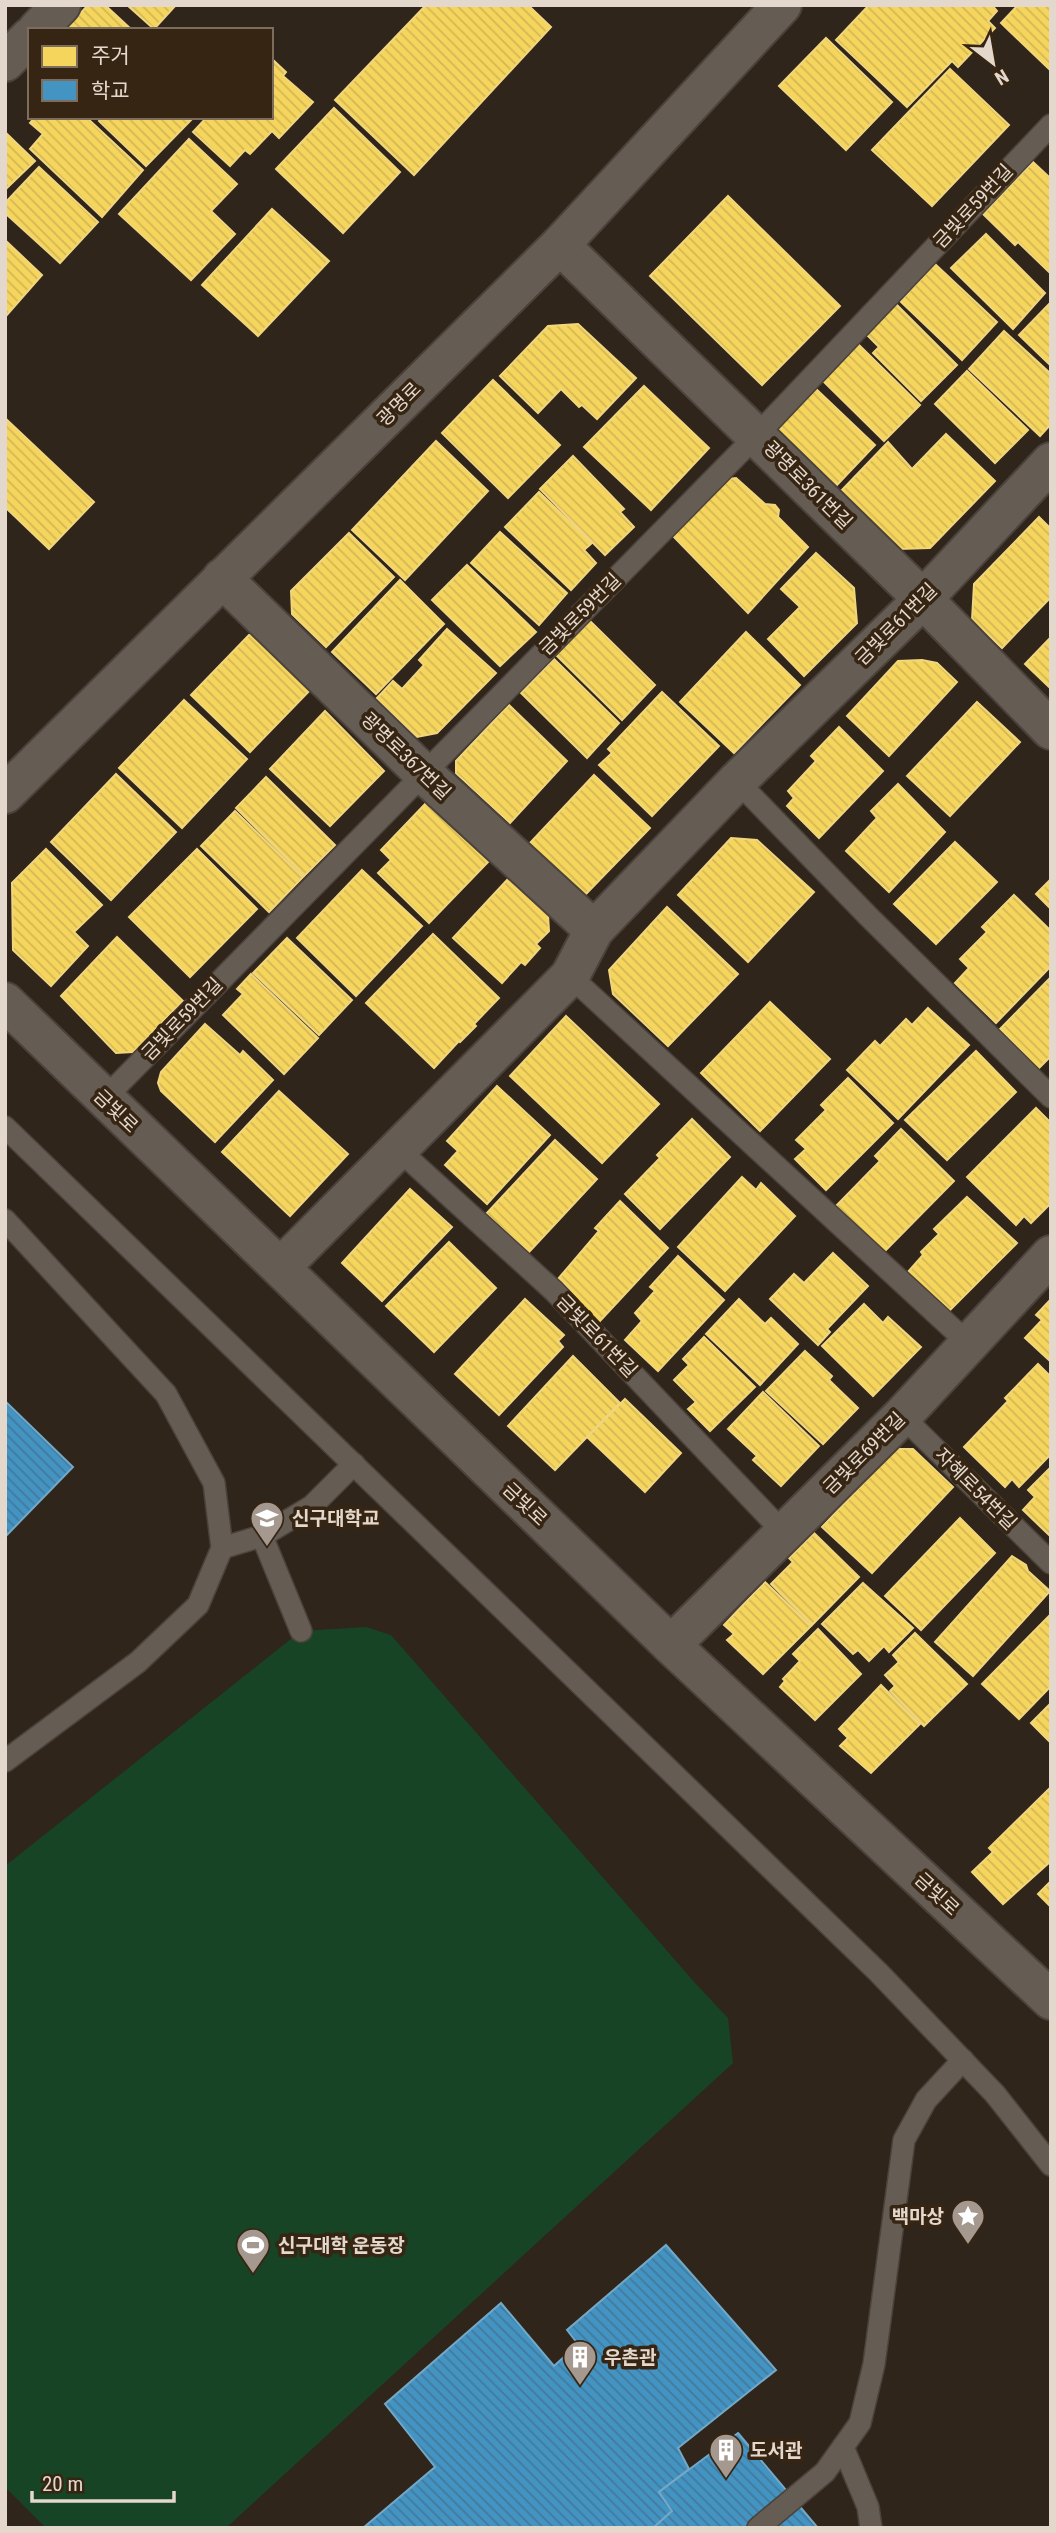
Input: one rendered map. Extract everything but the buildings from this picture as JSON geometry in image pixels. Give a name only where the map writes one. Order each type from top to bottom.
[{"type":"street","points":[[39,28],[61,5]]},
{"type":"street","name":"광명로","points":[[5,794],[560,245],[782,5]]},
{"type":"street","points":[[5,62],[28,39]]},
{"type":"street","name":"광명로361번길","points":[[560,245],[757,435],[1051,730]]},
{"type":"street","name":"금빛로61번길","points":[[281,1267],[570,976],[594,930],[737,782],[923,599],[1051,462]]},
{"type":"street","name":"광명로367번길","points":[[222,578],[423,774],[594,930]]},
{"type":"street","name":"금빛로","points":[[5,1002],[671,1645],[1051,2000]]},
{"type":"street","name":"금빛로69번길","points":[[671,1645],[902,1416],[1051,1255]]},
{"type":"lane","name":"금빛로59번길","points":[[104,1099],[757,435],[1051,125]]},
{"type":"lane","points":[[737,782],[1051,1097]]},
{"type":"lane","points":[[570,976],[968,1343]]},
{"type":"lane","points":[[5,1127],[869,1963],[995,2094],[1051,2165]]},
{"type":"lane","name":"금빛로61번길","points":[[399,1150],[554,1291],[784,1533]]},
{"type":"lane","points":[[5,1220],[166,1394],[214,1483],[222,1548],[198,1605],[138,1662],[5,1761]]},
{"type":"lane","name":"자혜로54번길","points":[[902,1416],[1051,1563]]},
{"type":"lane","points":[[222,1548],[262,1536],[312,1506],[354,1464]]},
{"type":"lane","points":[[262,1536],[301,1631]]},
{"type":"lane","points":[[758,2528],[825,2472],[860,2423],[874,2364],[904,2140],[926,2100],[963,2060]]},
{"type":"lane","points":[[843,2447],[867,2507],[871,2528]]},
{"type":"green space","name":"신구대학 운동장","points":[[366,1627],[391,1635],[728,2018],[733,2063],[226,2528],[46,2528],[5,2487],[5,1866],[301,1631]]},
{"type":"place","name":"신구대학교","points":[[267,1548]]},
{"type":"place","name":"백마상","points":[[968,2246]]},
{"type":"place","name":"신구대학 운동장","points":[[253,2275]]},
{"type":"place","name":"우촌관","points":[[580,2387]]},
{"type":"place","name":"도서관","points":[[726,2480]]}]
